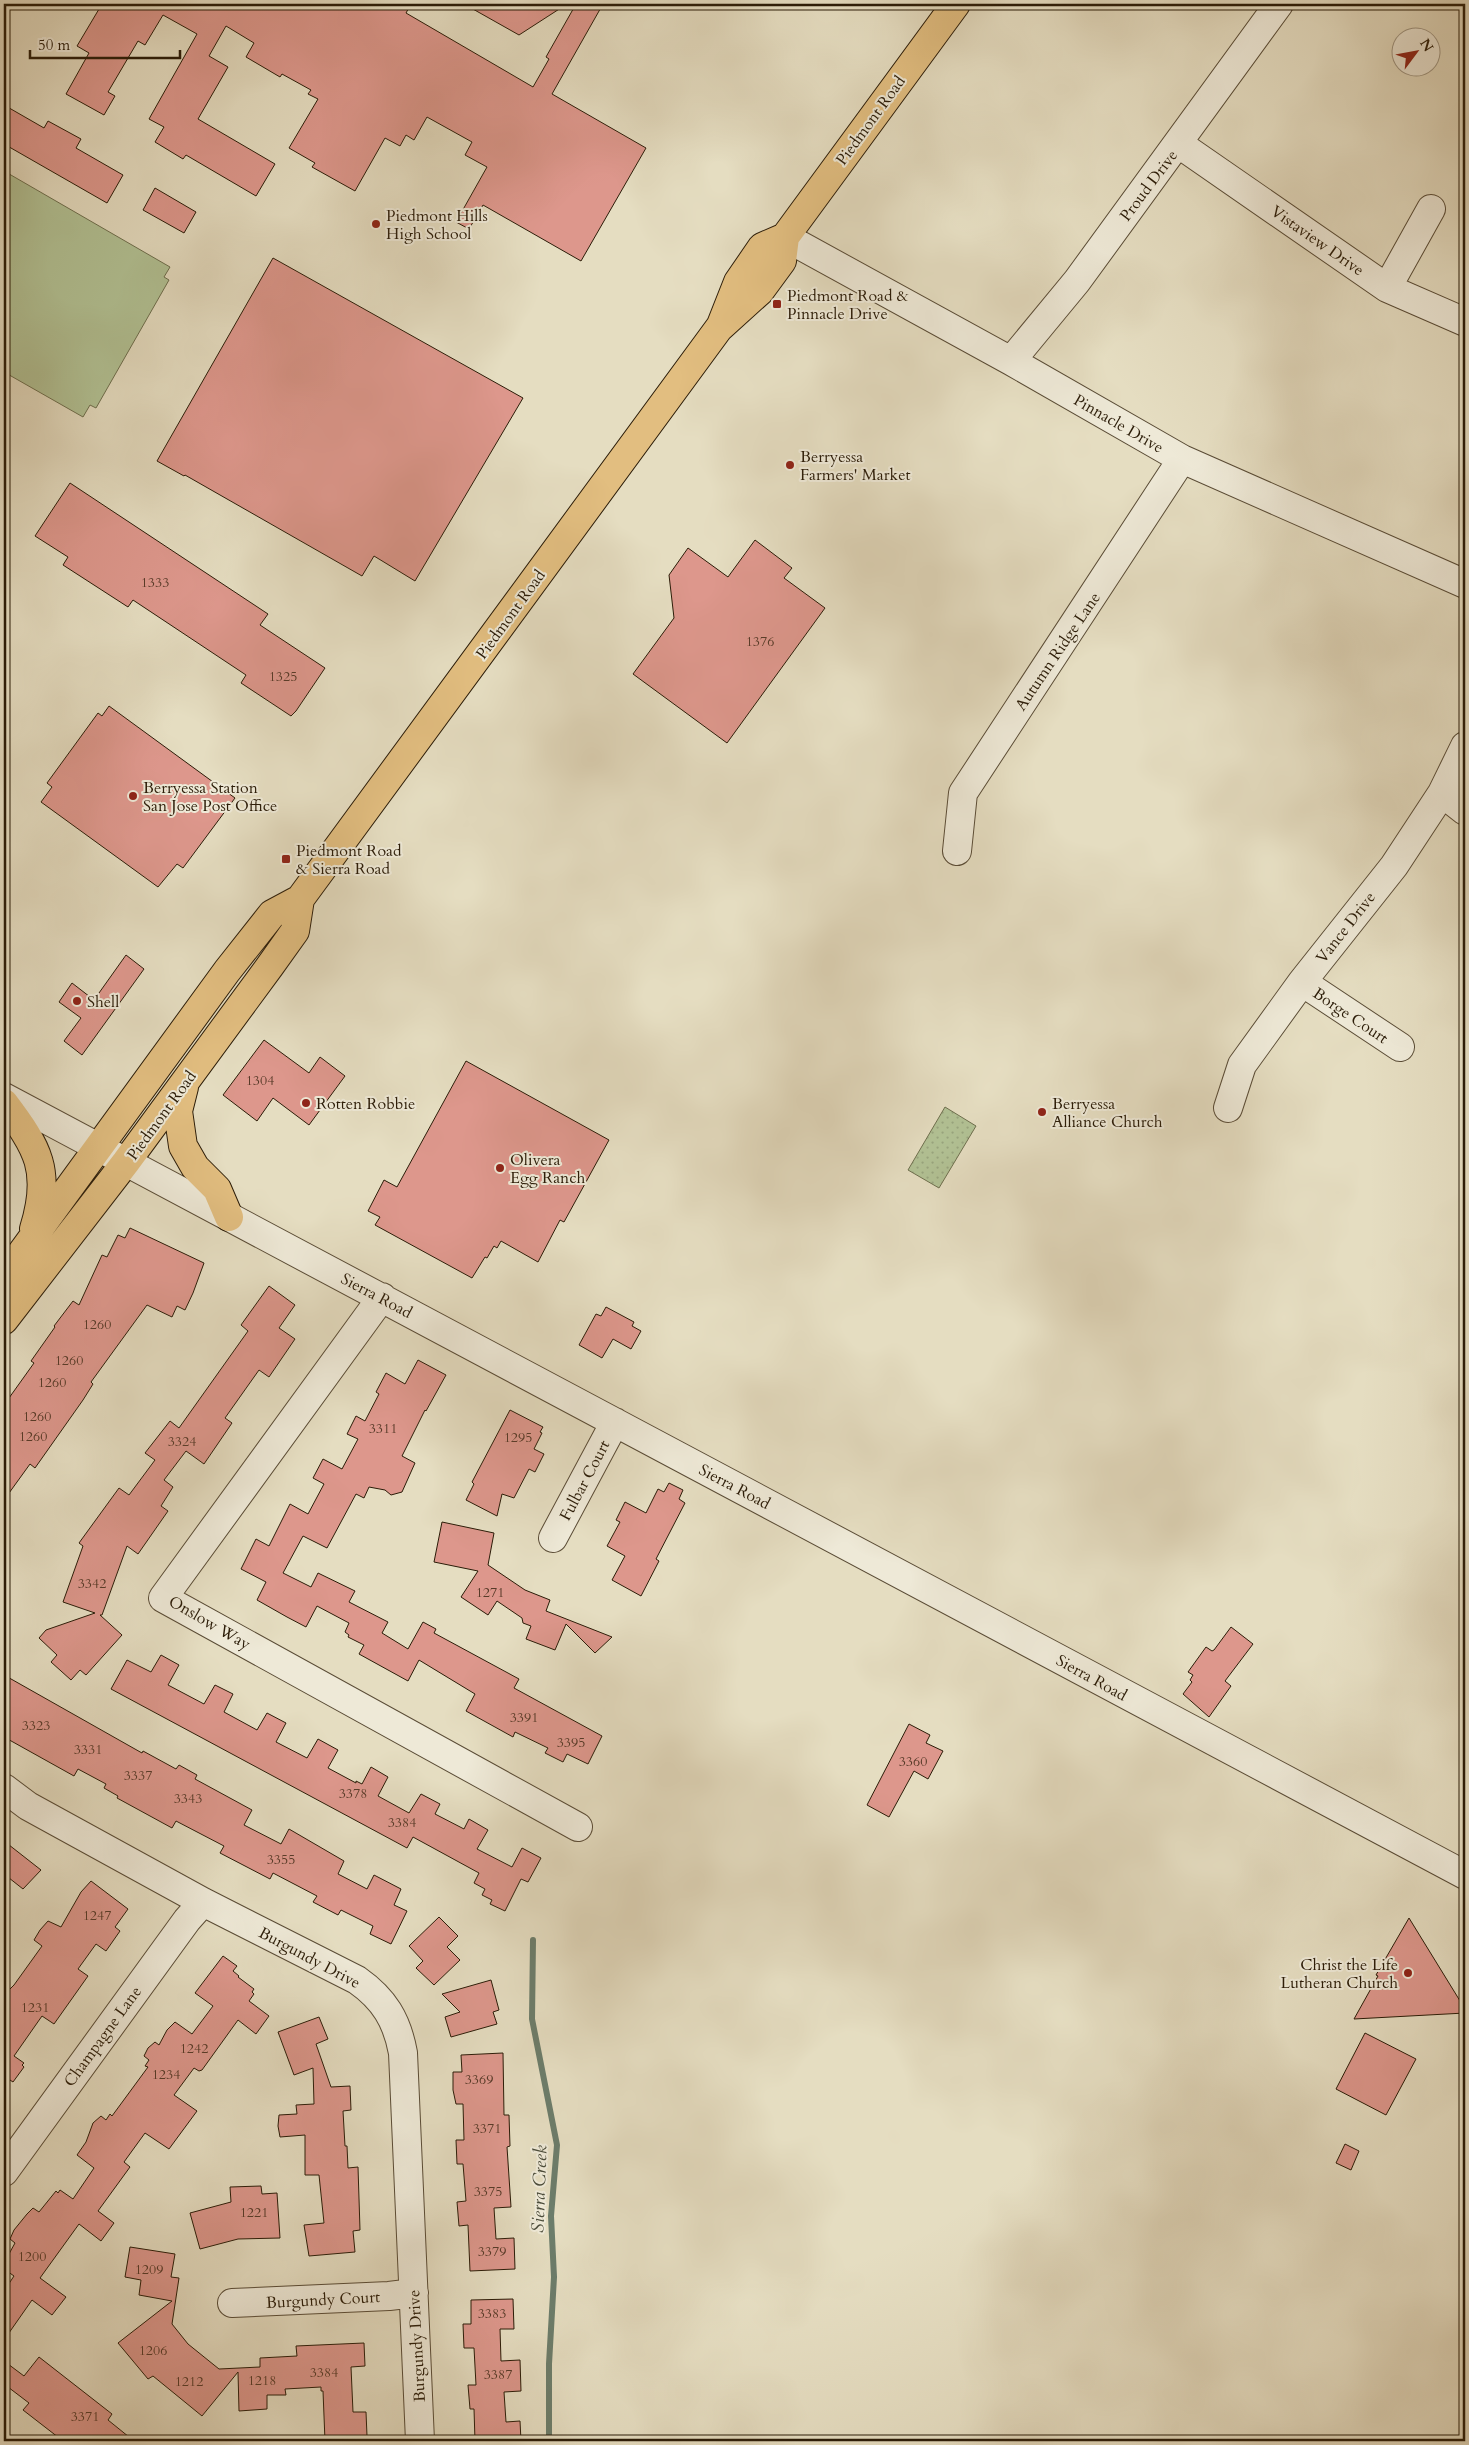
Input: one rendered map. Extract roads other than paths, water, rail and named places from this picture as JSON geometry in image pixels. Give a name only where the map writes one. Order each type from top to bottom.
[{"type":"main road","name":"Piedmont Road","points":[[4,1277],[214,988],[272,914],[300,899],[720,328],[757,296],[766,284],[782,261],[785,237],[956,4]]},
{"type":"main road","name":"Piedmont Road","points":[[4,1320],[126,1162],[295,931],[300,899]]},
{"type":"main road","points":[[185,1083],[178,1111],[183,1146],[195,1167],[217,1189],[228,1217]]},
{"type":"main road","points":[[4,1103],[24,1129],[36,1149],[41,1166],[42,1187],[38,1214],[28,1244]]},
{"type":"street","name":"Proud Drive","points":[[1011,361],[1077,281],[1179,144],[1279,4]]},
{"type":"street","name":"Vistaview Drive","points":[[1179,144],[1387,288],[1465,322]]},
{"type":"street","points":[[1387,288],[1431,209]]},
{"type":"street","name":"Pinnacle Drive","points":[[785,237],[1011,361],[1182,459],[1465,584]]},
{"type":"street","name":"Autumn Ridge Lane","points":[[957,851],[963,794],[1182,459]]},
{"type":"street","name":"Vance Drive","points":[[1228,1108],[1242,1065],[1302,982],[1394,866],[1442,792],[1465,746]]},
{"type":"street","points":[[1442,792],[1465,811]]},
{"type":"street","name":"Borge Court","points":[[1302,982],[1400,1047]]},
{"type":"street","name":"Sierra Road","points":[[4,1098],[98,1146],[1465,1875]]},
{"type":"street","name":"Onslow Way","points":[[382,1298],[163,1598],[578,1827]]},
{"type":"street","name":"Fulbar Court","points":[[553,1538],[615,1422]]},
{"type":"street","name":"Burgundy Drive","points":[[4,1788],[28,1806],[203,1902],[357,1980],[372,1991],[394,2019],[403,2053],[420,2441]]},
{"type":"street","name":"Champagne Lane","points":[[4,2172],[187,1920],[203,1902]]},
{"type":"street","name":"Burgundy Court","points":[[232,2303],[389,2296],[414,2293]]},
{"type":"waterway","name":"Sierra Creek","points":[[533,1940],[532,2019],[557,2145],[551,2216],[554,2277],[549,2364],[549,2441]]},
{"type":"place","name":"Piedmont Hills High School","points":[[376,224]]},
{"type":"place","name":"Piedmont Road & Pinnacle Drive","points":[[777,304]]},
{"type":"place","name":"Berryessa Farmers' Market","points":[[790,465]]},
{"type":"place","name":"Berryessa Station San Jose Post Office","points":[[133,796]]},
{"type":"place","name":"Piedmont Road & Sierra Road","points":[[286,859]]},
{"type":"place","name":"Shell","points":[[77,1001]]},
{"type":"place","name":"Rotten Robbie","points":[[306,1103]]},
{"type":"place","name":"Berryessa Alliance Church","points":[[1042,1112]]},
{"type":"place","name":"Olivera Egg Ranch","points":[[500,1168]]},
{"type":"place","name":"Christ the Life Lutheran Church","points":[[1408,1973]]}]
